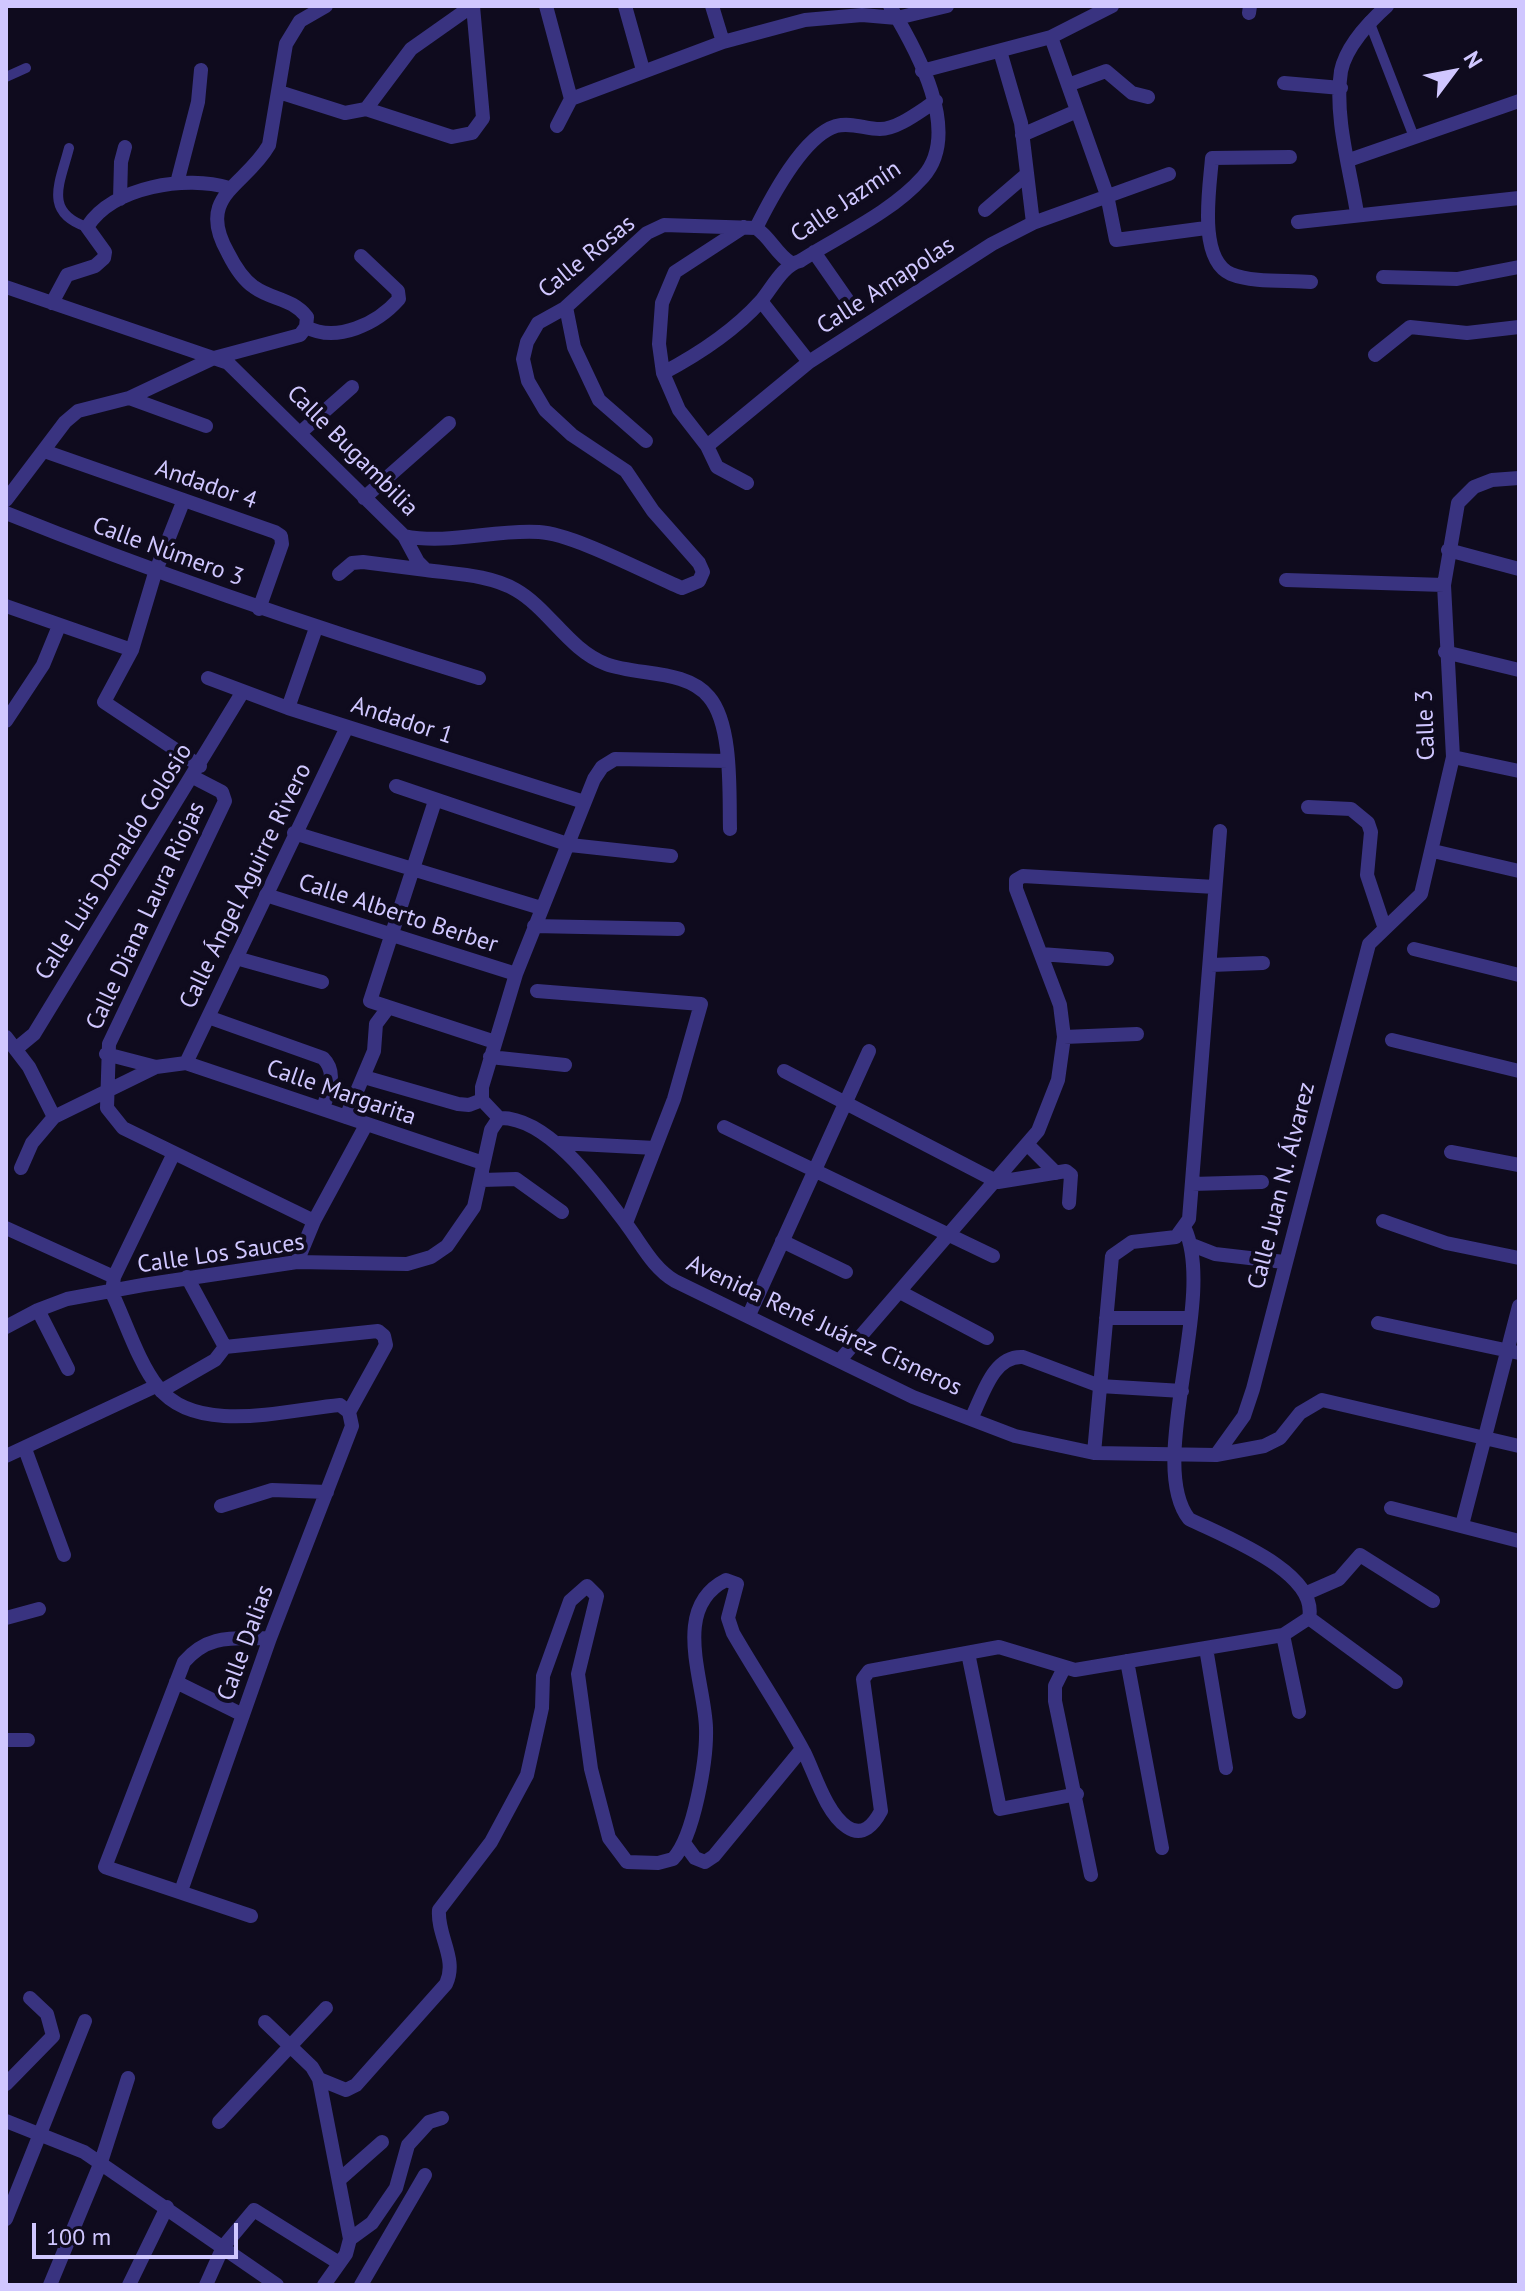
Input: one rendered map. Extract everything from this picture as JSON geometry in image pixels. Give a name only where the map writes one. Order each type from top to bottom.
[{"type":"street","points":[[6,500],[65,422],[78,411],[129,398],[214,358],[266,342],[285,341],[300,335],[306,327],[307,317],[297,304],[254,287],[226,249],[215,219],[216,209],[229,188],[261,158],[269,145],[286,44],[293,29],[326,6]]},
{"type":"street","points":[[279,92],[345,113],[366,109],[452,137],[472,133],[483,118],[472,6],[411,49],[366,109]]},
{"type":"street","points":[[546,6],[571,99]]},
{"type":"street","points":[[625,6],[643,70]]},
{"type":"street","points":[[712,6],[723,42]]},
{"type":"street","points":[[557,126],[571,99],[803,13],[862,15],[947,6]]},
{"type":"street","points":[[922,71],[1051,37],[1112,6]]},
{"type":"street","points":[[1357,213],[1341,69],[1369,21],[1387,6]]},
{"type":"street","name":"Calle Jazmín","points":[[663,373],[718,341],[761,301],[791,263],[814,252],[891,203],[923,177],[934,158],[939,139],[936,101],[894,12]]},
{"type":"street","points":[[1369,21],[1414,137]]},
{"type":"street","points":[[1051,37],[1107,195],[1116,240],[1206,228]]},
{"type":"street","points":[[1000,51],[1022,135],[1033,223]]},
{"type":"street","points":[[6,77],[26,68]]},
{"type":"street","points":[[177,183],[198,102],[201,70]]},
{"type":"street","points":[[1068,85],[1106,71],[1132,93],[1148,97]]},
{"type":"street","points":[[1284,83],[1341,88]]},
{"type":"street","points":[[747,483],[717,467],[707,446],[679,410],[663,373],[659,344],[662,303],[669,280],[675,272],[750,228],[819,135],[835,127],[853,124],[882,129],[936,101]]},
{"type":"street","points":[[1349,160],[1519,101]]},
{"type":"street","points":[[1022,135],[1077,111]]},
{"type":"street","points":[[120,199],[121,162],[125,147]]},
{"type":"street","points":[[52,303],[67,275],[95,266],[104,258],[105,252],[87,227],[72,222],[60,211],[58,193],[69,148]]},
{"type":"street","points":[[1290,157],[1212,158],[1206,228],[1218,262],[1231,274],[1311,282]]},
{"type":"street","points":[[985,210],[1027,174]]},
{"type":"street","points":[[1107,195],[1169,174]]},
{"type":"street","points":[[87,227],[120,199],[177,183],[213,183],[229,188]]},
{"type":"street","name":"Calle Amapolas","points":[[707,446],[809,362],[992,244],[1033,223],[1107,195]]},
{"type":"street","points":[[1298,222],[1357,213],[1519,198]]},
{"type":"street","name":"Calle Rosas","points":[[699,581],[703,572],[699,563],[653,511],[626,471],[572,435],[545,410],[528,381],[523,359],[527,342],[538,323],[566,307],[632,245],[664,225],[750,228]]},
{"type":"street","points":[[750,228],[765,234],[780,256],[791,263]]},
{"type":"street","points":[[814,252],[853,308]]},
{"type":"street","points":[[306,327],[321,334],[348,332],[399,299],[398,291],[361,256]]},
{"type":"street","points":[[1383,277],[1457,279],[1519,267]]},
{"type":"street","name":"Calle Bugambilia","points":[[6,287],[228,363],[246,377],[404,536],[424,540],[539,532],[565,537],[682,588],[699,581]]},
{"type":"street","points":[[761,301],[809,362]]},
{"type":"street","points":[[566,307],[574,347],[599,400],[646,441]]},
{"type":"street","points":[[1375,355],[1410,327],[1467,333],[1519,327]]},
{"type":"street","points":[[301,432],[352,387]]},
{"type":"street","points":[[129,398],[206,426]]},
{"type":"street","points":[[364,498],[449,423]]},
{"type":"street","name":"Andador 4","points":[[44,451],[281,536],[259,609]]},
{"type":"street","name":"Calle 3","points":[[1384,926],[1421,894],[1453,757],[1445,652],[1444,585],[1458,503],[1483,483],[1519,478]]},
{"type":"street","points":[[6,606],[132,650],[155,573],[183,502]]},
{"type":"street","name":"Calle Número 3","points":[[6,513],[155,573],[316,628],[479,678]]},
{"type":"street","points":[[404,536],[426,570]]},
{"type":"street","points":[[1448,550],[1519,569]]},
{"type":"street","points":[[339,574],[352,563],[363,562],[493,581],[516,590],[573,641],[605,664],[689,682],[710,698],[717,709],[728,761],[730,829]]},
{"type":"street","points":[[1286,580],[1444,585]]},
{"type":"street","points":[[6,721],[43,665],[59,626]]},
{"type":"street","points":[[288,708],[316,628]]},
{"type":"street","name":"Calle Diana Laura Riojas","points":[[132,650],[104,702],[222,792],[225,801],[106,1054],[107,1108],[113,1120],[174,1153]]},
{"type":"street","points":[[1445,652],[1519,670]]},
{"type":"street","name":"Andador 1","points":[[208,678],[242,693],[584,802]]},
{"type":"street","name":"Calle Luis Donaldo Colosio","points":[[12,1042],[34,1034],[197,772],[242,693]]},
{"type":"street","name":"Calle Ángel Aguirre Rivero","points":[[186,1063],[347,727]]},
{"type":"street","points":[[1453,757],[1519,771]]},
{"type":"street","points":[[482,1100],[490,1057],[516,974],[541,908],[570,845],[584,802],[602,767],[615,759],[728,761]]},
{"type":"street","points":[[396,786],[570,845],[671,856]]},
{"type":"street","points":[[435,801],[370,1001],[495,1042]]},
{"type":"street","points":[[1308,807],[1351,809],[1368,823],[1371,832],[1367,875],[1384,926]]},
{"type":"street","points":[[265,2022],[319,2079],[346,2090],[356,2085],[435,1999],[452,1973],[438,1922],[439,1910],[491,1842],[527,1775],[542,1708],[543,1676],[570,1601],[587,1586],[597,1596],[598,1605],[578,1674],[591,1769],[609,1838],[627,1862],[658,1863],[673,1859],[684,1843],[699,1784],[706,1729],[692,1645],[695,1626],[715,1585],[726,1580],[737,1584],[728,1618],[733,1633],[802,1749],[836,1816],[849,1829],[861,1831],[872,1826],[881,1811],[863,1679],[869,1671],[1009,1648],[1075,1670],[1283,1635],[1309,1618],[1311,1607],[1307,1593],[1269,1559],[1189,1519],[1176,1491],[1175,1456],[1189,1318],[1192,1245],[1185,1229],[1192,1184],[1220,831]]},
{"type":"street","points":[[294,833],[541,908]]},
{"type":"street","points":[[1433,851],[1519,871]]},
{"type":"street","points":[[840,1360],[998,1182],[1038,1131],[1058,1080],[1064,1037],[1060,1005],[1016,889],[1016,880],[1023,876],[1215,887]]},
{"type":"street","name":"Calle Alberto Berber","points":[[266,895],[516,974]]},
{"type":"street","points":[[534,926],[678,929]]},
{"type":"street","name":"Calle Juan N. Álvarez","points":[[1216,1455],[1244,1416],[1363,960],[1369,944],[1384,926]]},
{"type":"street","points":[[1414,949],[1519,975]]},
{"type":"street","points":[[1041,954],[1107,959]]},
{"type":"street","points":[[236,958],[322,982]]},
{"type":"street","points":[[1211,965],[1263,963]]},
{"type":"street","points":[[482,1100],[499,1118],[520,1121],[559,1143],[626,1223],[674,1099],[701,1004],[537,991]]},
{"type":"street","points":[[346,1117],[374,1051],[376,1024],[388,1008]]},
{"type":"street","points":[[208,1017],[323,1058],[331,1066],[332,1077],[323,1109]]},
{"type":"street","points":[[1064,1037],[1137,1034]]},
{"type":"street","points":[[1392,1040],[1519,1071]]},
{"type":"street","points":[[12,1042],[54,1117]]},
{"type":"street","points":[[749,1315],[869,1051]]},
{"type":"street","points":[[106,1054],[156,1067]]},
{"type":"street","points":[[490,1057],[565,1065]]},
{"type":"street","points":[[21,1168],[32,1143],[54,1117],[156,1067],[186,1063]]},
{"type":"street","name":"Calle Margarita","points":[[186,1063],[483,1163]]},
{"type":"street","points":[[784,1071],[998,1182],[1066,1171],[1071,1175],[1069,1203]]},
{"type":"street","points":[[364,1077],[458,1104],[469,1105],[482,1100]]},
{"type":"street","name":"Calle Los Sauces","points":[[6,1327],[38,1310],[113,1285],[297,1262],[407,1264],[431,1257],[447,1246],[474,1207],[491,1130],[499,1118]]},
{"type":"street","points":[[297,1262],[314,1221],[366,1125]]},
{"type":"street","points":[[724,1127],[993,1256]]},
{"type":"street","points":[[559,1143],[655,1148]]},
{"type":"street","points":[[1027,1144],[1056,1173]]},
{"type":"street","points":[[1451,1152],[1519,1165]]},
{"type":"street","points":[[113,1285],[174,1153],[314,1221]]},
{"type":"street","points":[[482,1180],[516,1179],[562,1212]]},
{"type":"street","points":[[1192,1184],[1262,1182]]},
{"type":"street","points":[[1383,1221],[1446,1243],[1519,1258]]},
{"type":"street","name":"Avenida René Juárez Cisneros","points":[[626,1223],[665,1275],[913,1397],[1015,1436],[1094,1453],[1216,1455],[1264,1446],[1289,1430],[1300,1413],[1322,1400],[1483,1437]]},
{"type":"street","points":[[6,1228],[113,1285],[158,1388],[172,1402],[213,1418],[340,1405],[349,1412]]},
{"type":"street","points":[[1094,1453],[1112,1256],[1123,1245],[1176,1237],[1185,1229]]},
{"type":"street","points":[[782,1241],[846,1272]]},
{"type":"street","points":[[1192,1245],[1215,1254],[1284,1262]]},
{"type":"street","points":[[6,1456],[215,1360],[225,1347],[187,1277]]},
{"type":"street","points":[[900,1292],[987,1338]]},
{"type":"street","points":[[1462,1525],[1483,1437],[1513,1351],[1519,1306]]},
{"type":"street","points":[[38,1310],[68,1369]]},
{"type":"street","points":[[1106,1318],[1189,1318]]},
{"type":"street","points":[[1378,1323],[1513,1351]]},
{"type":"street","name":"Calle Dalias","points":[[181,1891],[270,1638],[352,1426],[349,1412],[386,1345],[384,1336],[378,1331],[225,1347]]},
{"type":"street","points":[[971,1419],[1000,1363],[1011,1356],[1023,1357],[1100,1386],[1182,1391]]},
{"type":"street","points":[[1483,1437],[1519,1446]]},
{"type":"street","points":[[25,1449],[64,1555]]},
{"type":"street","points":[[221,1506],[272,1490],[327,1492]]},
{"type":"street","points":[[1391,1508],[1519,1541]]},
{"type":"street","points":[[1307,1593],[1339,1579],[1360,1555],[1433,1601]]},
{"type":"street","points":[[6,1617],[39,1609]]},
{"type":"street","points":[[1309,1618],[1396,1682]]},
{"type":"street","points":[[1283,1635],[1299,1712]]},
{"type":"street","points":[[251,1916],[105,1867],[184,1662],[198,1646],[215,1640],[270,1638]]},
{"type":"street","points":[[1206,1648],[1226,1768]]},
{"type":"street","points":[[968,1653],[1000,1809],[1077,1794]]},
{"type":"street","points":[[1127,1661],[1162,1848]]},
{"type":"street","points":[[1064,1668],[1055,1686],[1055,1701],[1077,1794],[1091,1875]]},
{"type":"street","points":[[176,1682],[243,1715]]},
{"type":"street","points":[[6,1740],[28,1740]]},
{"type":"street","points":[[684,1843],[695,1858],[705,1862],[714,1856],[802,1749]]},
{"type":"street","points":[[6,2084],[53,2036],[47,2014],[30,1998]]},
{"type":"street","points":[[219,2122],[326,2008]]},
{"type":"street","points":[[6,2219],[85,2021]]},
{"type":"street","points":[[55,2283],[101,2162],[128,2078]]},
{"type":"street","points":[[319,2079],[350,2239]]},
{"type":"street","points":[[324,2285],[350,2239],[372,2223],[396,2188],[408,2145],[429,2122],[442,2118]]},
{"type":"street","points":[[6,2121],[101,2162],[277,2285]]},
{"type":"street","points":[[339,2180],[382,2142]]},
{"type":"street","points":[[361,2285],[425,2175]]},
{"type":"street","points":[[129,2285],[167,2207]]},
{"type":"street","points":[[206,2285],[223,2247],[254,2210],[339,2263]]}]
